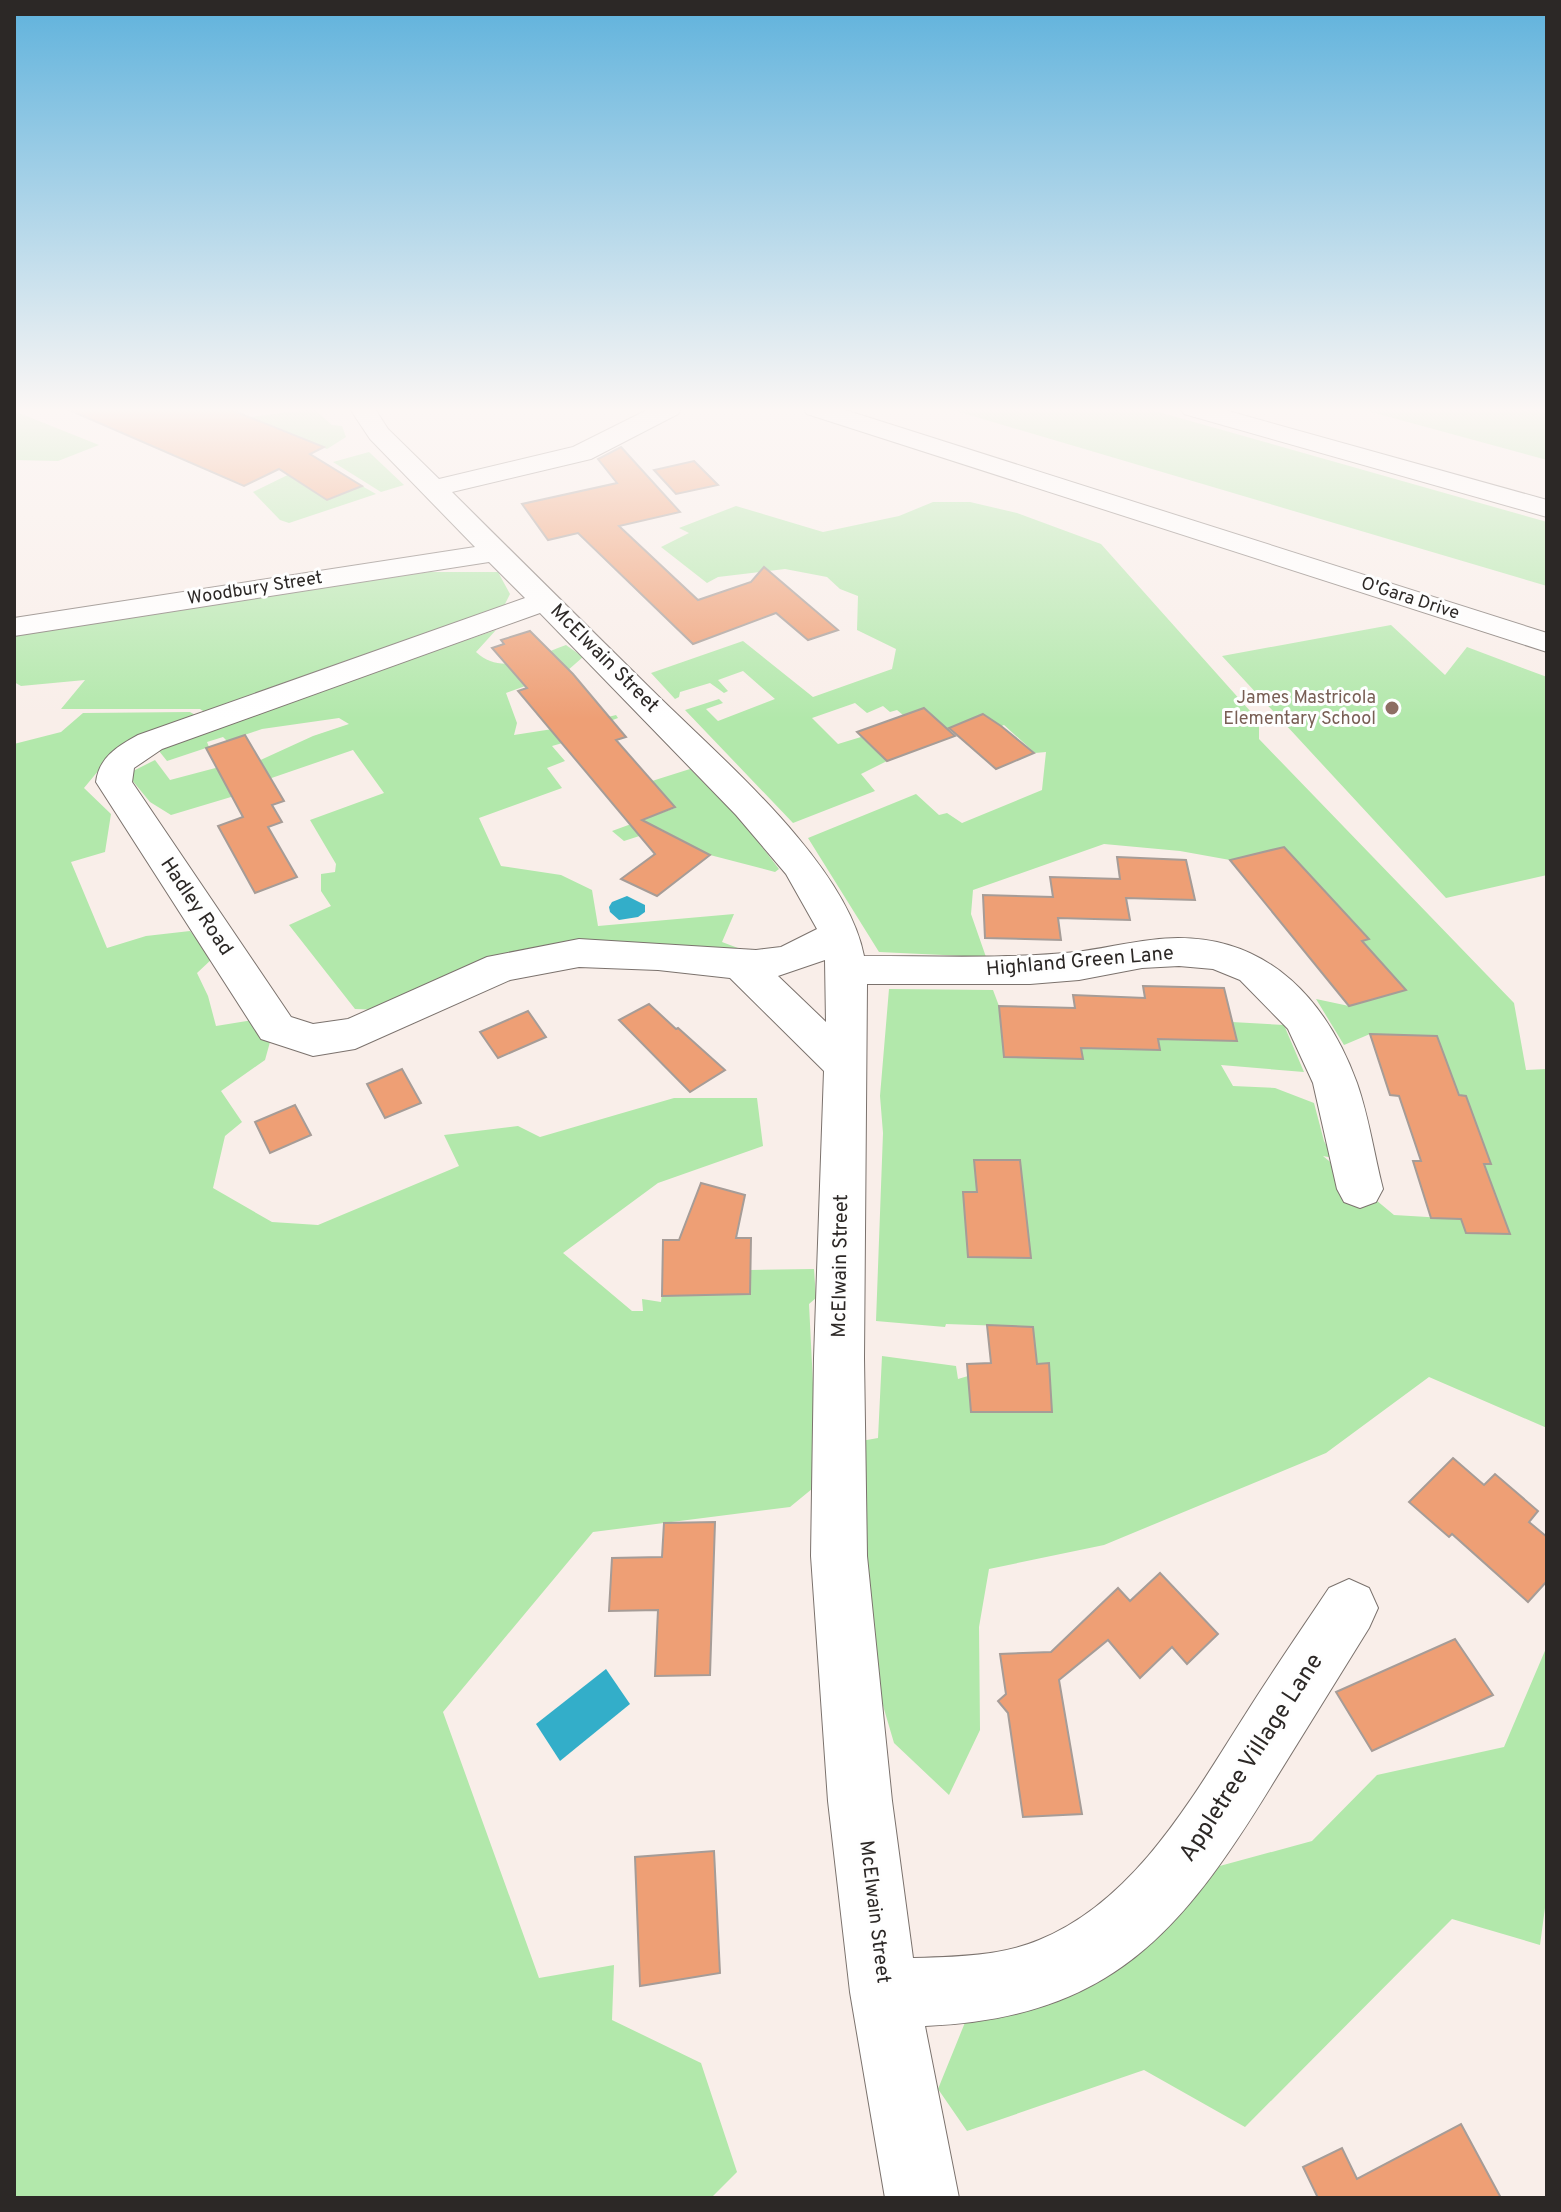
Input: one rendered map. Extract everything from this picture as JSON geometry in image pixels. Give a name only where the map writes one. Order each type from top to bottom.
[{"type":"main road","name":"McElwain Street","points":[[458,512],[720,775],[778,840],[802,871],[842,952],[846,1066],[839,1358],[839,1556],[860,1801],[884,1992],[922,2198]]},
{"type":"main road","name":"O'Gara Drive","points":[[1138,512],[1547,643]]},
{"type":"main road","name":"Woodbury Street","points":[[14,627],[497,552]]},
{"type":"main road","name":"Hadley Road","points":[[546,601],[150,742],[121,759],[114,770],[114,782],[276,1028],[313,1040],[355,1033],[501,967],[579,953],[775,965],[811,952],[842,952]]},
{"type":"main road","name":"Highland Green Lane","points":[[842,952],[1030,970],[1079,966],[1142,954],[1179,952],[1218,955],[1254,970],[1305,1020],[1335,1083],[1360,1189]]},
{"type":"main road","points":[[741,965],[846,1066]]},
{"type":"main road","name":"Appletree Village Lane","points":[[884,1992],[928,1993],[979,1988],[1046,1972],[1104,1942],[1146,1908],[1211,1828],[1349,1608]]},
{"type":"green space","points":[[273,512],[321,512],[289,523],[280,520]]},
{"type":"green space","points":[[720,512],[757,512],[823,532],[908,512],[1014,512],[1101,544],[1259,721],[1259,739],[1514,1003],[1526,1070],[1547,1069],[1547,1428],[1429,1377],[1326,1453],[1104,1545],[989,1569],[979,1627],[980,1730],[949,1795],[894,1743],[839,1556],[839,1445],[878,1438],[882,1356],[956,1366],[958,1379],[968,1376],[971,1412],[1052,1412],[1049,1364],[1037,1364],[1033,1327],[946,1324],[945,1327],[876,1321],[883,1133],[880,1096],[889,989],[993,990],[999,1006],[1004,1057],[1082,1059],[1081,1048],[1160,1050],[1158,1039],[1237,1041],[1232,1022],[1284,1025],[1304,1072],[1221,1065],[1233,1086],[1275,1088],[1314,1103],[1324,1141],[1333,1158],[1323,1156],[1394,1215],[1461,1219],[1466,1233],[1510,1233],[1484,1164],[1491,1163],[1466,1096],[1459,1095],[1437,1036],[1370,1034],[1344,1045],[1316,999],[1349,1006],[1405,990],[1362,941],[1368,938],[1284,848],[1230,860],[1180,851],[1104,844],[973,890],[971,914],[986,957],[879,952],[808,838],[916,794],[939,815],[947,813],[962,823],[1042,790],[1046,752],[1035,753],[1004,725],[999,727],[984,714],[948,729],[924,708],[903,715],[897,710],[890,712],[883,706],[867,713],[855,703],[812,718],[838,744],[861,737],[887,761],[861,774],[875,791],[793,823],[685,710],[719,699],[723,703],[706,709],[718,721],[775,699],[743,671],[718,680],[728,691],[724,693],[710,683],[680,692],[675,699],[651,673],[743,641],[813,697],[892,669],[896,649],[857,630],[858,596],[840,589],[827,577],[785,569],[718,577],[707,583],[661,547],[689,533],[679,528]],"holes":[[[975,1160],[1020,1160],[1030,1258],[968,1257],[963,1192],[977,1192]]]},
{"type":"green space","points":[[1298,512],[1512,512],[1547,522],[1547,586]]},
{"type":"green space","points":[[429,572],[498,572],[510,594],[498,618],[216,719],[200,709],[61,709],[85,680],[21,686],[14,682],[14,632]]},
{"type":"green space","points":[[1391,625],[1445,675],[1467,647],[1547,677],[1547,875],[1446,898],[1222,656]]},
{"type":"green space","points":[[496,630],[476,652],[497,663],[531,659],[566,645],[583,657],[567,671],[506,693],[517,723],[514,735],[616,715],[618,718],[570,736],[573,740],[552,746],[565,761],[547,768],[562,788],[479,818],[501,866],[561,875],[592,890],[598,926],[734,914],[722,942],[738,948],[702,954],[640,944],[383,1010],[355,1009],[289,925],[331,906],[321,891],[321,874],[335,872],[336,864],[310,820],[384,793],[353,750],[257,783],[258,789],[171,815],[150,802],[127,774],[155,760],[170,780],[223,766],[241,769],[313,736],[349,724],[339,718],[262,729],[227,741],[223,737],[207,742],[209,747],[167,761],[155,746]]},
{"type":"green space","points":[[190,712],[199,717],[113,753],[84,788],[111,814],[105,852],[71,862],[107,948],[146,936],[190,931],[213,958],[197,973],[208,996],[216,1026],[253,1020],[270,1042],[265,1060],[221,1091],[242,1122],[225,1136],[213,1188],[272,1222],[318,1225],[459,1166],[444,1135],[518,1126],[540,1137],[674,1098],[757,1098],[763,1146],[658,1183],[563,1253],[632,1311],[643,1311],[642,1299],[661,1302],[662,1293],[749,1294],[750,1270],[814,1269],[816,1298],[809,1304],[818,1484],[790,1507],[593,1532],[443,1712],[539,1978],[614,1965],[612,2020],[701,2063],[737,2172],[711,2198],[14,2198],[14,744],[61,732],[83,713]]},
{"type":"green space","points":[[690,769],[744,823],[779,869],[775,872],[710,855],[661,829],[624,841],[612,831],[675,808],[652,781]]},
{"type":"green space","points":[[1547,1646],[1547,1893],[1540,1945],[1452,1919],[1245,2127],[1144,2070],[967,2131],[938,2089],[979,1988],[1172,1879],[1312,1841],[1377,1775],[1504,1747]]},
{"type":"water","points":[[627,896],[645,905],[645,912],[638,917],[619,920],[609,907],[612,902]]},
{"type":"water","points":[[606,1669],[630,1704],[560,1761],[536,1724]]},
{"type":"building","points":[[528,512],[679,512],[619,526],[698,600],[751,582],[764,567],[838,630],[808,640],[776,613],[693,644],[578,533],[548,540]]},
{"type":"building","points":[[530,631],[573,674],[626,737],[616,740],[675,807],[642,820],[710,855],[657,896],[621,879],[655,854],[518,691],[527,688],[492,648],[504,644],[501,640]]},
{"type":"building","points":[[924,708],[955,736],[887,761],[857,732]]},
{"type":"building","points":[[983,714],[1034,753],[996,769],[949,728]]},
{"type":"building","points":[[245,735],[284,801],[272,805],[282,822],[268,827],[297,877],[255,893],[218,826],[243,817],[206,748]]},
{"type":"building","points":[[1284,847],[1369,939],[1362,941],[1406,990],[1349,1006],[1230,860]]},
{"type":"building","points":[[1117,857],[1186,860],[1195,900],[1126,898],[1130,920],[1058,918],[1061,940],[985,938],[983,895],[1053,897],[1050,877],[1120,879]]},
{"type":"building","points":[[1143,986],[1224,988],[1237,1041],[1158,1039],[1160,1050],[1081,1048],[1083,1059],[1004,1057],[999,1006],[1075,1008],[1073,995],[1145,998]]},
{"type":"building","points":[[649,1004],[725,1070],[690,1092],[619,1020]]},
{"type":"building","points":[[528,1011],[546,1037],[498,1058],[480,1032]]},
{"type":"building","points":[[1370,1034],[1437,1036],[1459,1095],[1466,1096],[1491,1164],[1484,1164],[1510,1234],[1466,1233],[1461,1219],[1431,1218],[1413,1161],[1421,1161],[1399,1096],[1390,1095]]},
{"type":"building","points":[[402,1069],[421,1103],[385,1118],[367,1084]]},
{"type":"building","points":[[295,1105],[311,1135],[270,1153],[255,1122]]},
{"type":"building","points":[[974,1160],[1020,1160],[1031,1258],[968,1257],[963,1192],[977,1192]]},
{"type":"building","points":[[701,1183],[745,1195],[736,1238],[751,1238],[750,1294],[662,1296],[663,1240],[679,1240]]},
{"type":"building","points":[[987,1325],[1033,1327],[1037,1364],[1049,1363],[1052,1412],[971,1412],[967,1364],[991,1363]]},
{"type":"building","points":[[1453,1458],[1484,1485],[1495,1474],[1538,1511],[1529,1522],[1547,1537],[1547,1581],[1528,1602],[1452,1534],[1449,1537],[1409,1502]]},
{"type":"building","points":[[715,1522],[710,1675],[655,1676],[658,1610],[609,1611],[612,1558],[662,1557],[664,1523]]},
{"type":"building","points":[[1160,1573],[1218,1634],[1187,1664],[1172,1647],[1140,1678],[1108,1640],[1059,1680],[1082,1814],[1023,1817],[1008,1713],[998,1701],[1006,1694],[1000,1654],[1051,1652],[1118,1588],[1130,1601]]},
{"type":"building","points":[[1455,1639],[1493,1695],[1372,1751],[1336,1692]]},
{"type":"building","points":[[714,1851],[720,1973],[640,1986],[635,1857]]},
{"type":"building","points":[[1461,2124],[1501,2198],[1318,2198],[1303,2167],[1342,2148],[1357,2179]]},
{"type":"place","name":"James Mastricola Elementary School","points":[[1392,708]]}]
